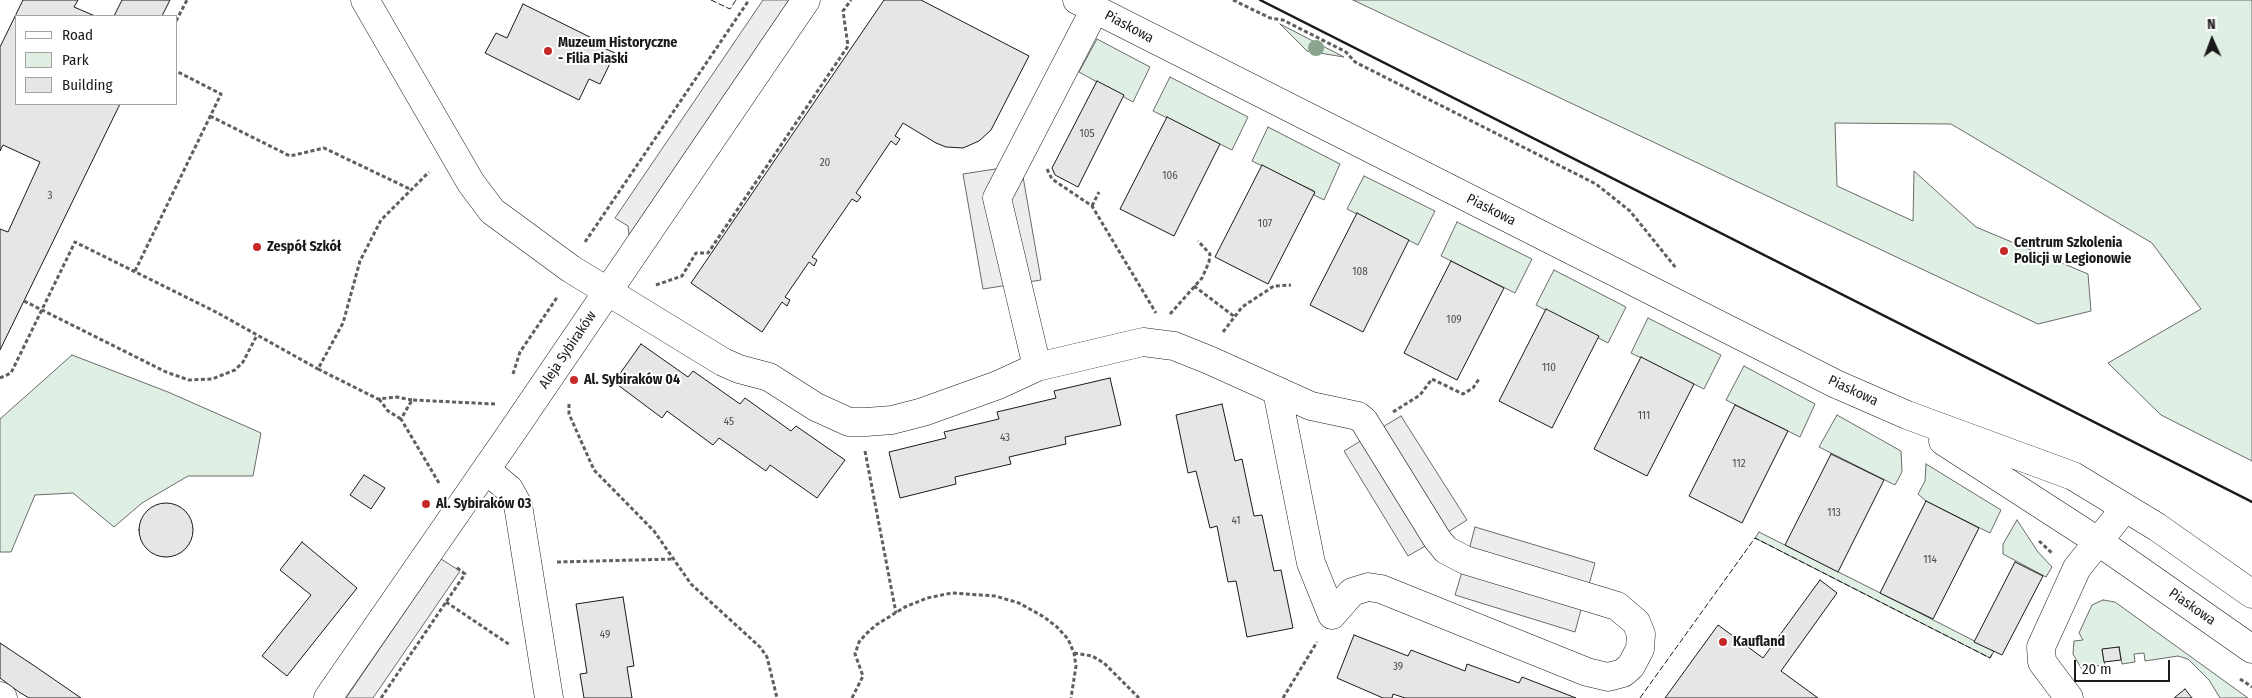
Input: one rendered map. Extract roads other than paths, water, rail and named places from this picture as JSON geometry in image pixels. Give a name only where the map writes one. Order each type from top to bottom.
[{"type":"street","points":[[365,0],[471,183],[492,211],[571,269],[723,362],[739,369],[769,377],[816,407],[849,422],[860,422],[892,420],[923,412],[998,385],[1038,367],[1143,342],[1156,342],[1174,346],[1210,360],[1311,406],[1351,413],[1364,421],[1437,539],[1446,550],[1465,560],[1617,606],[1636,622],[1640,634],[1640,650],[1637,659],[1624,673],[1602,676],[1587,672],[1380,589],[1368,587],[1352,592],[1332,615],[1311,563],[1277,391]]},
{"type":"street","name":"Aleja Sybiraków","points":[[328,698],[608,292],[806,0]]},
{"type":"street","points":[[1038,367],[997,198],[1029,135],[1086,5]]},
{"type":"street","name":"Piaskowa","points":[[1086,5],[1836,384],[1907,415],[2072,476],[2156,527],[2252,594]]},
{"type":"street","name":"Piaskowa","points":[[1907,415],[1933,435],[2100,542],[2252,649]]},
{"type":"street","points":[[486,470],[509,489],[518,505],[549,698]]},
{"type":"street","points":[[2069,698],[2042,662],[2041,647],[2077,568],[2100,542],[2125,508]]},
{"type":"street","points":[[0,696],[4,698]]},
{"type":"place","name":"Muzeum Historyczne - Filia Piaski","points":[[548,51]]},
{"type":"place","name":"Zespół Szkół","points":[[257,247]]},
{"type":"place","name":"Centrum Szkolenia Policji w Legionowie","points":[[2004,251]]},
{"type":"place","name":"Al. Sybiraków 04","points":[[574,380]]},
{"type":"place","name":"Al. Sybiraków 03","points":[[426,504]]},
{"type":"place","name":"Kaufland","points":[[1723,642]]}]
